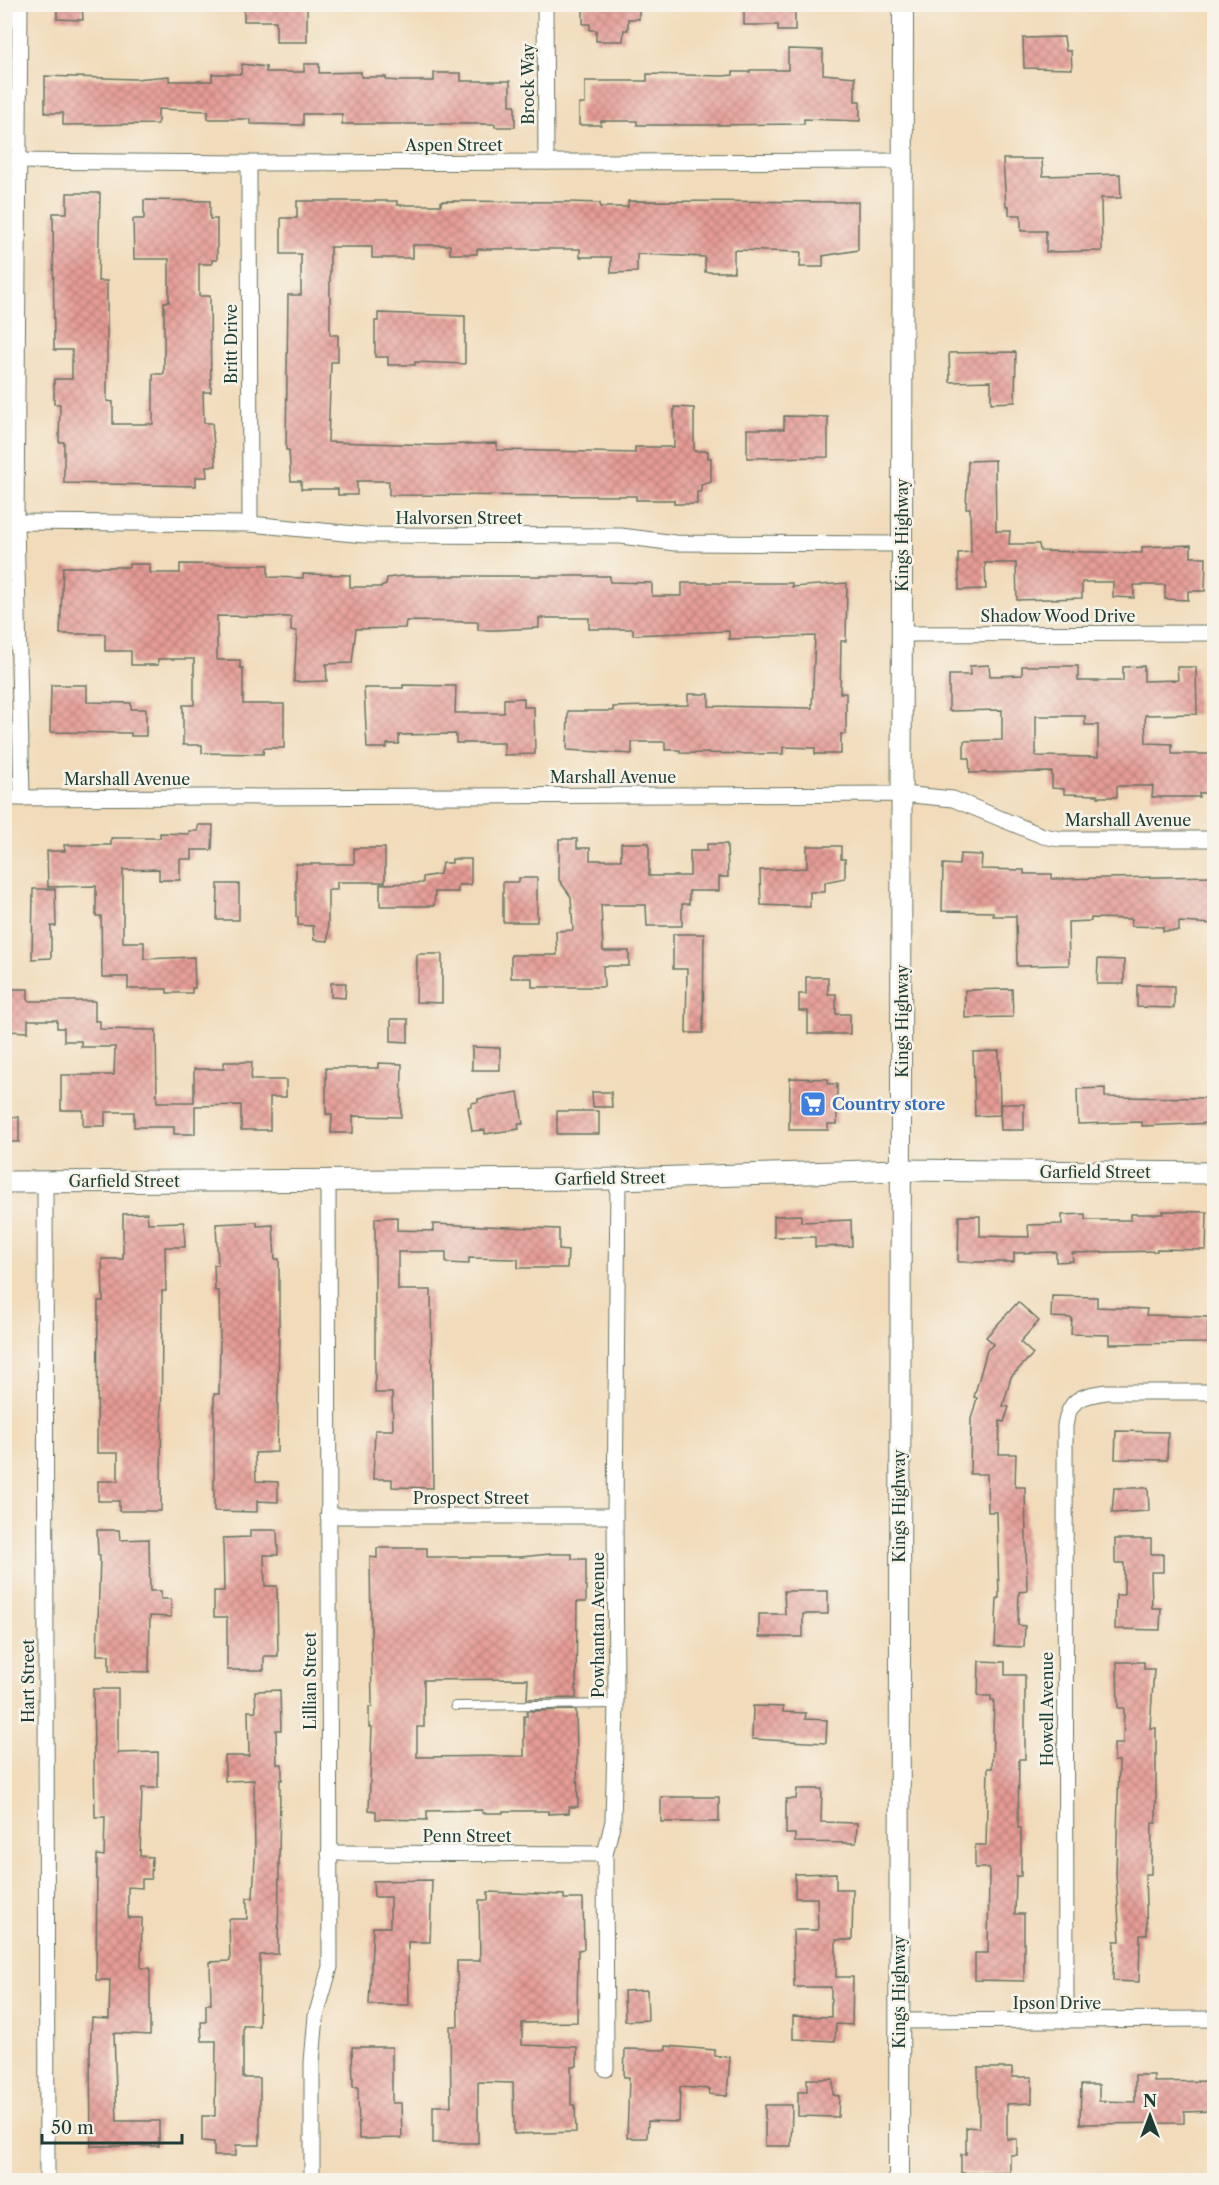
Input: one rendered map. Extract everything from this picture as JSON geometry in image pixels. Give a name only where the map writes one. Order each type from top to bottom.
[{"type":"main road","name":"Garfield Street","points":[[4,1182],[618,1179],[900,1170],[1215,1173]]},
{"type":"street","points":[[20,4],[11,161],[22,798]]},
{"type":"street","name":"Brock Way","points":[[545,4],[546,162]]},
{"type":"street","name":"Kings Highway","points":[[899,2181],[903,4]]},
{"type":"street","name":"Aspen Street","points":[[11,161],[249,163],[903,161]]},
{"type":"street","name":"Britt Drive","points":[[249,163],[250,524]]},
{"type":"street","name":"Halvorsen Street","points":[[16,522],[250,524],[365,535],[621,536],[675,543],[902,544]]},
{"type":"street","name":"Shadow Wood Drive","points":[[902,634],[1215,633]]},
{"type":"street","name":"Marshall Avenue","points":[[4,798],[902,794],[953,799],[1043,836],[1060,839],[1215,839]]},
{"type":"street","name":"Powhantan Avenue","points":[[606,2069],[605,1854],[613,1821],[616,1704],[618,1179]]},
{"type":"street","name":"Lillian Street","points":[[312,2181],[312,2062],[316,2016],[330,1967],[328,1180]]},
{"type":"street","name":"Hart Street","points":[[45,1182],[47,2181]]},
{"type":"street","name":"Howell Avenue","points":[[1066,2021],[1065,1426],[1067,1410],[1076,1400],[1106,1392],[1215,1392]]},
{"type":"street","name":"Prospect Street","points":[[328,1516],[615,1516]]},
{"type":"street","name":"Penn Street","points":[[329,1854],[605,1854]]},
{"type":"street","name":"Ipson Drive","points":[[900,2021],[1215,2019]]},
{"type":"lane","points":[[455,1706],[616,1704]]},
{"type":"building","points":[[57,4],[82,4],[83,20],[57,19]]},
{"type":"building","points":[[259,4],[307,4],[307,42],[276,42],[276,21],[244,21],[244,7],[259,7]]},
{"type":"building","points":[[583,4],[639,4],[639,19],[628,19],[628,30],[624,30],[623,41],[596,41],[596,30],[590,30],[590,24],[583,24]]},
{"type":"building","points":[[744,4],[795,4],[795,31],[778,31],[778,25],[744,25]]},
{"type":"building","points":[[1064,37],[1066,51],[1071,51],[1072,69],[1024,68],[1023,38]]},
{"type":"building","points":[[788,49],[823,50],[823,74],[855,77],[855,101],[860,101],[860,121],[804,119],[804,124],[637,125],[637,121],[601,121],[601,125],[579,125],[579,104],[585,104],[585,81],[647,81],[647,74],[723,76],[733,75],[733,72],[750,72],[750,70],[788,70]]},
{"type":"building","points":[[242,64],[266,67],[266,72],[304,72],[304,64],[319,64],[319,73],[361,72],[361,77],[386,77],[386,80],[400,81],[434,81],[434,73],[461,73],[461,81],[510,81],[510,105],[515,105],[515,127],[495,127],[495,124],[342,124],[342,114],[303,114],[303,125],[250,124],[250,119],[208,119],[208,111],[158,109],[158,124],[63,125],[63,113],[45,113],[45,76],[135,79],[169,76],[169,81],[212,81],[212,74],[241,74]]},
{"type":"building","points":[[1003,159],[1042,159],[1043,176],[1120,174],[1121,198],[1101,198],[1102,251],[1046,252],[1046,231],[1021,231],[1021,215],[1009,215],[1009,206],[1006,206]]},
{"type":"building","points":[[67,193],[100,193],[98,281],[107,281],[107,401],[113,402],[113,424],[153,424],[153,374],[164,374],[164,302],[169,302],[169,259],[134,259],[133,219],[144,219],[144,200],[210,201],[210,219],[217,219],[217,260],[212,260],[212,264],[199,264],[199,296],[210,296],[211,392],[203,392],[204,423],[212,423],[216,466],[206,466],[207,477],[196,477],[196,486],[64,483],[64,442],[59,442],[60,404],[54,404],[54,379],[72,379],[72,350],[54,350],[53,213],[67,213]]},
{"type":"building","points":[[297,201],[397,201],[397,205],[441,205],[441,201],[568,202],[600,203],[600,207],[628,207],[628,201],[858,202],[858,250],[823,256],[823,267],[800,267],[801,252],[734,250],[734,272],[705,272],[705,257],[637,254],[637,272],[611,273],[611,257],[580,257],[580,249],[477,249],[477,254],[450,254],[450,245],[413,245],[413,258],[372,258],[372,247],[330,247],[330,335],[338,335],[338,362],[331,362],[328,442],[437,445],[497,443],[497,450],[635,453],[635,447],[674,447],[674,407],[694,408],[694,451],[708,451],[708,458],[711,458],[711,482],[701,485],[701,492],[697,492],[697,504],[674,504],[674,500],[636,500],[636,496],[389,495],[389,481],[357,481],[357,495],[338,495],[338,489],[301,489],[301,481],[291,481],[289,450],[286,450],[288,295],[301,295],[301,254],[281,254],[281,218],[297,218]]},
{"type":"building","points":[[378,313],[465,316],[465,364],[415,362],[415,365],[388,365],[388,357],[375,357],[375,321],[378,321]]},
{"type":"building","points":[[1016,352],[1015,402],[991,403],[991,381],[950,382],[949,353]]},
{"type":"building","points":[[784,416],[828,417],[828,457],[747,458],[747,429],[784,429]]},
{"type":"building","points":[[995,460],[996,531],[1010,531],[1009,544],[1039,544],[1040,551],[1142,553],[1142,547],[1191,545],[1191,557],[1206,557],[1205,591],[1188,591],[1188,600],[1165,599],[1165,585],[1134,585],[1134,598],[1113,597],[1113,582],[1082,582],[1082,598],[1017,600],[1016,563],[985,563],[986,589],[959,590],[958,553],[971,552],[970,508],[966,508],[968,461]]},
{"type":"building","points":[[129,564],[150,564],[150,573],[180,573],[180,564],[268,565],[268,577],[303,578],[303,574],[350,575],[350,587],[381,587],[386,585],[387,578],[402,576],[610,576],[610,582],[652,583],[652,596],[682,596],[682,583],[792,583],[792,587],[847,583],[846,641],[841,641],[840,693],[846,693],[846,734],[841,734],[841,754],[815,754],[815,748],[783,747],[783,754],[680,753],[680,750],[665,750],[665,742],[632,742],[632,754],[567,750],[568,711],[613,711],[613,707],[688,705],[688,694],[709,694],[709,706],[812,708],[815,636],[729,639],[729,631],[633,635],[633,629],[589,629],[589,618],[539,618],[539,628],[497,630],[478,630],[478,622],[406,621],[405,628],[356,629],[352,663],[326,664],[327,681],[294,682],[297,631],[291,631],[291,617],[217,616],[217,660],[240,660],[240,668],[243,668],[243,704],[284,704],[284,748],[264,748],[263,754],[202,753],[202,745],[183,745],[183,705],[194,705],[194,659],[158,659],[158,665],[131,665],[131,651],[105,651],[105,634],[60,634],[63,567],[129,567]]},
{"type":"building","points":[[989,665],[990,676],[1022,675],[1022,666],[1078,666],[1078,681],[1123,681],[1123,667],[1144,666],[1144,681],[1178,680],[1177,667],[1196,667],[1197,714],[1145,715],[1146,743],[1172,744],[1172,754],[1215,754],[1214,793],[1199,793],[1199,797],[1152,797],[1153,786],[1117,786],[1117,797],[1098,797],[1098,795],[1064,794],[1064,789],[1052,788],[1052,772],[970,773],[969,758],[964,758],[964,741],[1002,740],[1002,710],[949,711],[949,675],[970,675],[970,666]],"holes":[[[1036,716],[1085,716],[1085,725],[1098,725],[1098,757],[1036,756]]]},
{"type":"building","points":[[51,685],[87,685],[87,702],[131,703],[131,709],[146,709],[146,736],[131,736],[131,733],[50,732]]},
{"type":"building","points":[[403,685],[456,686],[455,713],[504,713],[504,699],[524,698],[524,707],[534,707],[535,754],[504,755],[504,743],[456,743],[456,734],[399,735],[399,744],[387,744],[387,748],[367,748],[364,688],[403,688]]},
{"type":"building","points":[[198,825],[213,825],[212,850],[192,850],[192,859],[180,859],[180,880],[159,880],[159,869],[123,870],[123,942],[144,942],[144,959],[194,957],[195,988],[192,988],[192,993],[167,993],[167,989],[128,989],[128,977],[102,977],[101,916],[96,916],[96,886],[48,887],[47,851],[65,851],[64,845],[111,845],[111,838],[160,838],[160,833],[189,834],[189,831],[198,831]]},
{"type":"building","points":[[559,839],[577,839],[577,848],[590,848],[590,860],[621,860],[621,843],[649,843],[649,876],[690,876],[690,851],[707,851],[707,844],[727,844],[728,877],[719,877],[719,891],[689,891],[689,904],[682,904],[682,926],[647,926],[646,905],[601,905],[603,951],[629,951],[629,966],[603,966],[604,987],[532,987],[532,978],[511,978],[511,955],[557,955],[556,931],[573,930],[571,897],[559,880]]},
{"type":"building","points":[[807,846],[841,846],[841,859],[845,859],[845,878],[825,882],[825,892],[810,892],[810,907],[761,905],[760,870],[807,868]]},
{"type":"building","points":[[354,848],[385,848],[385,882],[337,882],[337,890],[328,890],[328,941],[314,940],[313,926],[298,925],[298,917],[296,917],[296,864],[354,864]]},
{"type":"building","points":[[960,854],[982,855],[981,869],[1024,870],[1024,874],[1052,874],[1052,879],[1215,876],[1215,924],[1179,922],[1179,931],[1163,931],[1163,927],[1131,926],[1132,919],[1091,918],[1091,921],[1068,922],[1069,965],[1017,966],[1016,916],[993,916],[993,912],[942,911],[943,864],[959,865]]},
{"type":"building","points":[[452,859],[471,859],[471,885],[458,885],[458,892],[435,892],[434,906],[380,906],[380,884],[423,883],[423,877],[440,874],[442,863],[452,863]]},
{"type":"building","points":[[519,878],[537,878],[537,922],[503,922],[503,882],[519,882]]},
{"type":"building","points":[[218,884],[239,884],[239,920],[217,920]]},
{"type":"building","points":[[33,889],[55,889],[56,926],[51,926],[51,958],[32,959]]},
{"type":"building","points":[[673,934],[704,934],[703,1033],[686,1033],[687,969],[673,969]]},
{"type":"building","points":[[442,954],[442,1003],[416,1002],[417,955]]},
{"type":"building","points":[[1098,959],[1124,960],[1124,984],[1097,984]]},
{"type":"building","points":[[806,977],[828,977],[828,994],[836,994],[836,1014],[850,1014],[850,1034],[808,1034],[808,1011],[799,1011],[799,994],[806,994]]},
{"type":"building","points":[[331,983],[346,983],[345,998],[331,997]]},
{"type":"building","points":[[1137,985],[1174,986],[1174,1008],[1137,1007]]},
{"type":"building","points":[[4,989],[28,989],[28,1001],[95,1001],[95,1021],[100,1021],[100,1029],[156,1030],[157,1102],[194,1102],[194,1069],[224,1069],[224,1062],[252,1062],[251,1080],[286,1080],[286,1097],[270,1097],[270,1130],[241,1130],[241,1105],[195,1106],[195,1134],[174,1134],[174,1127],[134,1127],[134,1112],[105,1112],[105,1126],[83,1126],[83,1110],[61,1110],[61,1075],[114,1075],[115,1047],[81,1047],[81,1041],[64,1041],[64,1028],[57,1028],[57,1020],[28,1020],[28,1032],[4,1031]]},
{"type":"building","points":[[1012,989],[1013,1017],[965,1018],[965,990]]},
{"type":"building","points":[[391,1019],[408,1019],[408,1042],[391,1041]]},
{"type":"building","points":[[472,1047],[500,1048],[500,1070],[472,1070]]},
{"type":"building","points":[[999,1051],[1000,1115],[975,1116],[973,1052]]},
{"type":"building","points":[[378,1063],[402,1064],[401,1117],[353,1116],[353,1133],[331,1133],[332,1114],[326,1114],[326,1068],[378,1068]]},
{"type":"building","name":"Country store","points":[[790,1078],[828,1079],[828,1084],[837,1084],[837,1124],[828,1124],[828,1130],[789,1130]]},
{"type":"building","points":[[1105,1088],[1105,1097],[1215,1098],[1215,1123],[1142,1126],[1142,1122],[1078,1124],[1077,1089]]},
{"type":"building","points":[[518,1092],[523,1124],[518,1124],[519,1129],[485,1134],[485,1130],[472,1131],[468,1107],[471,1103],[478,1102],[478,1099]]},
{"type":"building","points":[[592,1092],[611,1092],[612,1107],[593,1107]]},
{"type":"building","points":[[1000,1104],[1024,1104],[1024,1130],[1001,1130]]},
{"type":"building","points":[[557,1111],[599,1111],[599,1134],[557,1134]]},
{"type":"building","points":[[4,1117],[19,1117],[19,1142],[4,1142]]},
{"type":"building","points":[[1163,1211],[1207,1212],[1206,1250],[1157,1249],[1157,1251],[1072,1253],[1073,1261],[1056,1262],[1056,1252],[1014,1253],[1014,1262],[958,1262],[959,1216],[980,1216],[980,1236],[1029,1237],[1028,1225],[1062,1224],[1062,1215],[1085,1214],[1085,1220],[1131,1220],[1131,1214],[1163,1214]]},
{"type":"building","points":[[147,1213],[148,1223],[184,1222],[185,1247],[165,1247],[166,1291],[162,1291],[161,1511],[119,1511],[119,1501],[98,1501],[98,1481],[118,1481],[118,1453],[97,1453],[98,1301],[103,1301],[102,1259],[123,1259],[123,1214]]},
{"type":"building","points":[[801,1215],[801,1222],[851,1220],[852,1246],[815,1247],[815,1237],[774,1237],[774,1216]]},
{"type":"building","points":[[397,1217],[397,1230],[433,1231],[433,1224],[559,1229],[559,1250],[568,1251],[567,1268],[518,1268],[518,1259],[469,1258],[469,1264],[446,1263],[446,1252],[398,1252],[398,1290],[431,1290],[433,1488],[392,1487],[392,1479],[373,1479],[375,1430],[393,1430],[392,1393],[375,1393],[375,1218]]},
{"type":"building","points":[[257,1222],[257,1226],[273,1225],[275,1259],[279,1259],[279,1332],[277,1452],[255,1453],[256,1481],[278,1482],[278,1502],[257,1501],[257,1512],[214,1511],[214,1394],[219,1394],[220,1339],[219,1291],[215,1291],[214,1265],[218,1265],[216,1224]]},
{"type":"building","points":[[1052,1296],[1097,1297],[1097,1307],[1147,1309],[1146,1315],[1208,1317],[1208,1343],[1109,1344],[1109,1335],[1071,1334],[1072,1318],[1051,1317]]},
{"type":"building","points":[[1018,1302],[1039,1321],[1020,1342],[1033,1354],[1011,1377],[1003,1406],[1009,1407],[1004,1422],[1000,1421],[999,1454],[1016,1454],[1015,1487],[1025,1487],[1027,1591],[1019,1592],[1018,1625],[1025,1626],[1024,1647],[995,1646],[997,1598],[999,1598],[997,1512],[988,1512],[987,1474],[970,1474],[971,1419],[977,1398],[974,1397],[987,1350],[994,1344],[986,1337]]},
{"type":"building","points":[[1116,1431],[1168,1432],[1167,1460],[1115,1459]]},
{"type":"building","points":[[1114,1488],[1148,1488],[1149,1511],[1112,1513]]},
{"type":"building","points":[[97,1530],[119,1530],[120,1540],[149,1539],[150,1591],[161,1591],[161,1599],[171,1599],[171,1617],[150,1616],[149,1672],[109,1671],[109,1655],[97,1655],[100,1555],[98,1555]]},
{"type":"building","points":[[250,1530],[277,1530],[278,1555],[264,1555],[265,1586],[277,1586],[278,1656],[264,1656],[264,1670],[227,1670],[227,1617],[214,1617],[214,1591],[224,1591],[223,1538],[250,1537]]},
{"type":"building","points":[[1115,1539],[1151,1539],[1151,1554],[1163,1554],[1163,1572],[1151,1572],[1152,1608],[1161,1608],[1160,1630],[1115,1629],[1116,1595],[1124,1595],[1124,1563],[1115,1563]]},
{"type":"building","points":[[377,1548],[427,1548],[427,1557],[521,1557],[572,1554],[572,1559],[586,1559],[586,1602],[577,1602],[576,1698],[527,1699],[528,1679],[424,1680],[424,1727],[417,1727],[417,1757],[524,1756],[524,1716],[527,1716],[527,1711],[576,1710],[578,1807],[569,1807],[569,1813],[548,1814],[548,1811],[482,1813],[482,1810],[427,1811],[427,1820],[376,1819],[376,1811],[369,1810],[372,1727],[369,1727],[369,1707],[372,1707],[370,1557],[377,1558]]},
{"type":"building","points":[[784,1591],[828,1591],[828,1614],[803,1614],[803,1637],[759,1637],[759,1614],[785,1614]]},
{"type":"building","points":[[979,1661],[1005,1662],[1005,1675],[1025,1675],[1025,1759],[1019,1759],[1018,1828],[1021,1828],[1021,1876],[1016,1876],[1015,1914],[1024,1914],[1024,1981],[975,1980],[975,1953],[988,1953],[989,1868],[975,1868],[975,1845],[986,1845],[988,1768],[992,1768],[994,1700],[991,1700],[991,1696],[978,1696]]},
{"type":"building","points":[[1117,1662],[1144,1662],[1144,1669],[1154,1669],[1150,1728],[1156,1728],[1156,1823],[1152,1823],[1151,1874],[1145,1874],[1147,1935],[1140,1935],[1139,1982],[1113,1981],[1114,1941],[1120,1941],[1116,1874],[1119,1761],[1114,1761],[1114,1744],[1123,1744],[1124,1708],[1118,1708]]},
{"type":"building","points":[[93,1689],[118,1689],[118,1753],[158,1752],[158,1788],[142,1788],[140,1856],[152,1857],[151,1879],[142,1879],[142,1888],[128,1887],[128,1918],[142,1918],[141,1968],[150,1968],[150,2035],[114,2033],[117,2121],[159,2121],[159,2146],[91,2146],[92,2018],[109,2019],[110,1980],[96,1980],[97,1855],[104,1856],[105,1817],[95,1817]]},
{"type":"building","points":[[280,1690],[281,1730],[276,1730],[277,1764],[282,1764],[278,1954],[260,1955],[259,2026],[243,2026],[243,2078],[260,2078],[260,2145],[236,2145],[236,2156],[214,2156],[214,2142],[202,2141],[202,2116],[215,2116],[216,2041],[202,2041],[201,2022],[206,2022],[206,2004],[211,2004],[210,1962],[230,1961],[229,1919],[247,1919],[247,1898],[253,1898],[255,1857],[254,1780],[225,1781],[225,1756],[249,1756],[248,1711],[256,1711],[255,1691]]},
{"type":"building","points":[[753,1706],[783,1707],[783,1712],[806,1713],[805,1719],[827,1720],[826,1743],[752,1739]]},
{"type":"building","points":[[797,1789],[822,1789],[821,1822],[857,1823],[856,1843],[795,1842],[795,1834],[786,1834],[786,1799],[796,1799]]},
{"type":"building","points":[[661,1797],[719,1797],[719,1822],[661,1822]]},
{"type":"building","points":[[836,1873],[836,1889],[853,1889],[852,1940],[836,1940],[836,1977],[853,1977],[852,2025],[836,2024],[835,2041],[793,2039],[793,2016],[831,2017],[831,1987],[794,1987],[793,1930],[818,1930],[817,1898],[795,1898],[795,1874]]},
{"type":"building","points":[[432,1880],[430,1942],[408,1942],[409,2005],[369,2005],[373,1927],[390,1927],[390,1897],[374,1897],[373,1881]]},
{"type":"building","points":[[488,1892],[564,1895],[564,1899],[583,1899],[584,1949],[578,1950],[577,2022],[522,2023],[522,2045],[577,2047],[577,2066],[571,2066],[571,2105],[575,2105],[576,2132],[514,2134],[513,2083],[478,2082],[478,2143],[433,2143],[433,2106],[451,2106],[450,2026],[458,2026],[457,1961],[480,1961],[479,1900],[488,1900]]},
{"type":"building","points":[[647,1990],[648,2020],[625,2021],[624,1991]]},
{"type":"building","points":[[666,2046],[715,2050],[715,2056],[730,2057],[727,2096],[709,2094],[710,2089],[680,2087],[679,2122],[648,2121],[647,2138],[627,2138],[629,2077],[624,2077],[625,2049],[666,2050]]},
{"type":"building","points":[[352,2047],[392,2047],[392,2103],[401,2103],[402,2138],[359,2139],[358,2087],[353,2087]]},
{"type":"building","points":[[978,2068],[1012,2068],[1012,2077],[1032,2077],[1032,2103],[1007,2104],[1007,2139],[1017,2139],[1017,2155],[1010,2155],[1010,2173],[961,2173],[961,2154],[966,2154],[966,2127],[979,2128]]},
{"type":"building","points":[[1135,2075],[1154,2075],[1154,2082],[1215,2081],[1215,2111],[1184,2112],[1184,2123],[1080,2124],[1081,2085],[1099,2085],[1099,2101],[1135,2102]]},
{"type":"building","points":[[807,2079],[833,2079],[833,2095],[839,2096],[838,2117],[798,2116],[798,2092],[807,2092]]},
{"type":"building","points":[[765,2105],[792,2105],[791,2146],[765,2146]]},
{"type":"place","name":"Country store","points":[[813,1104]]}]
